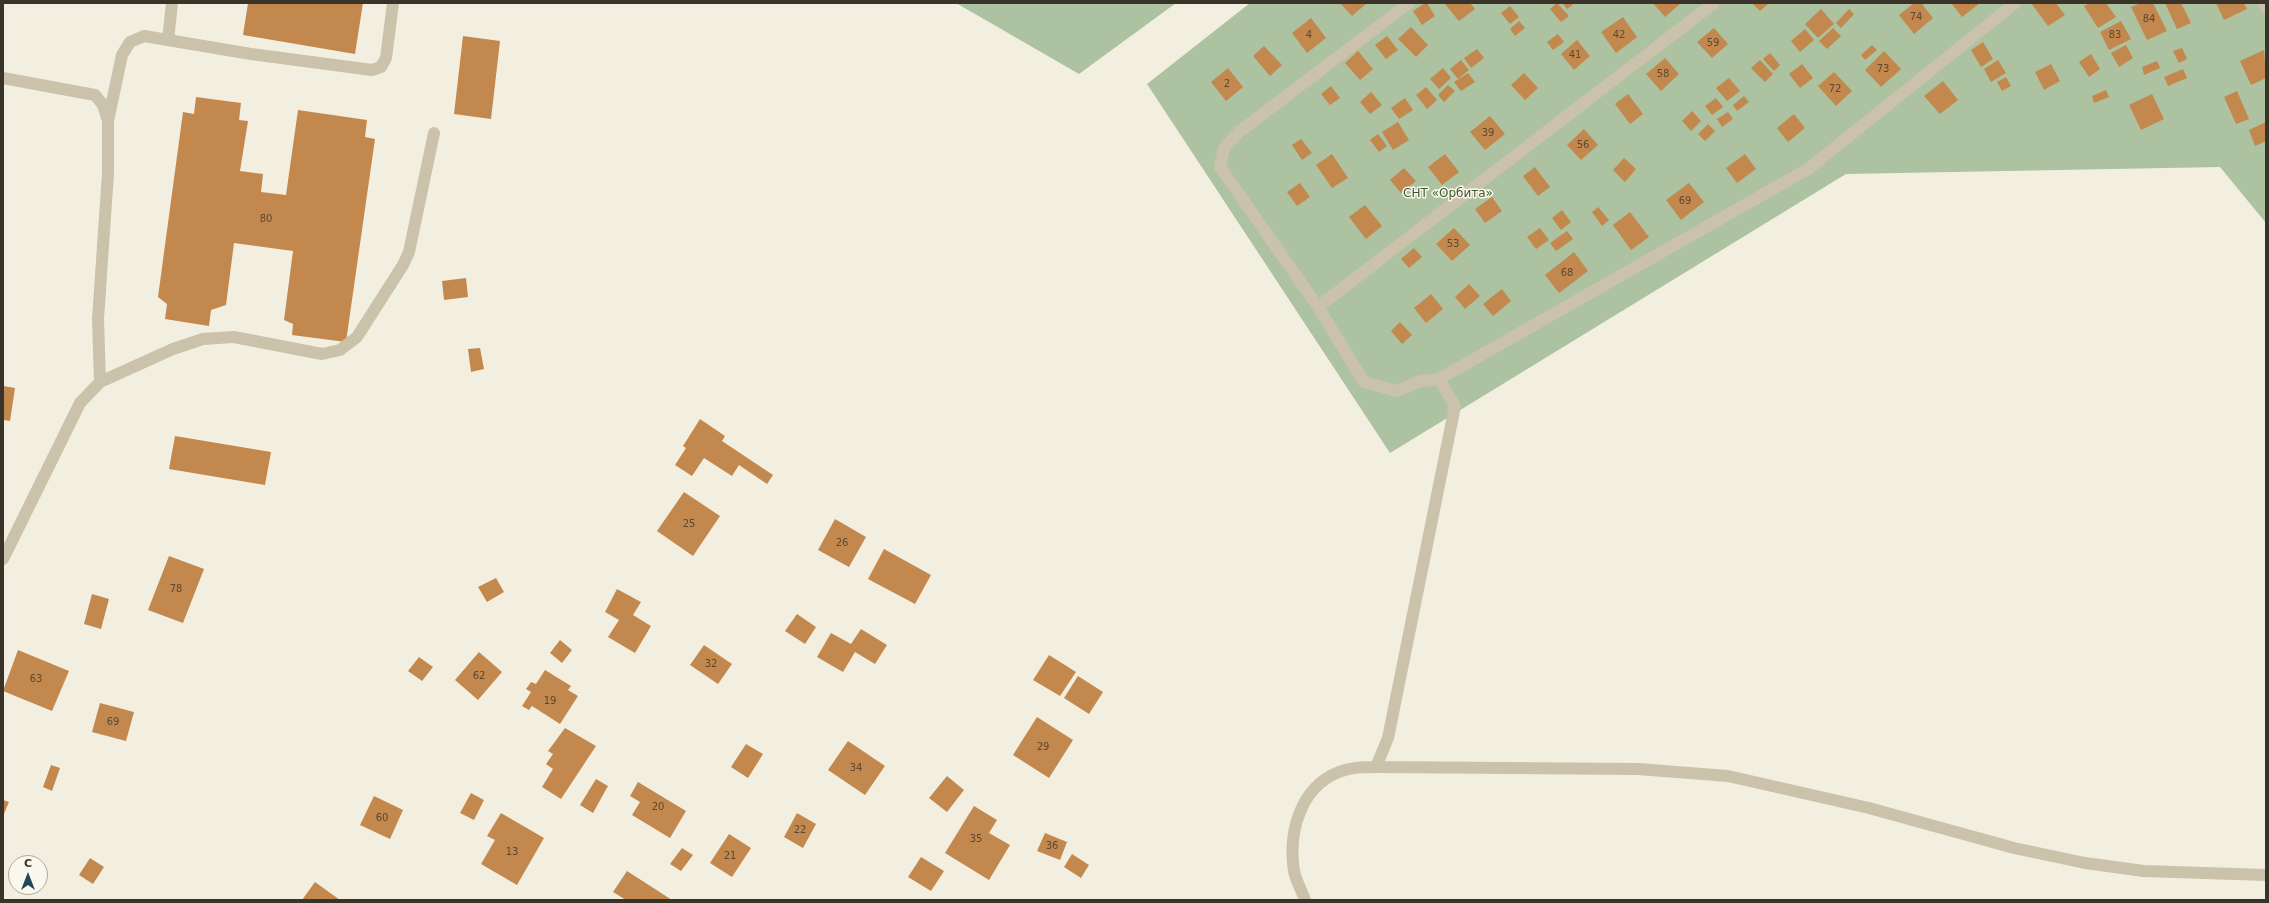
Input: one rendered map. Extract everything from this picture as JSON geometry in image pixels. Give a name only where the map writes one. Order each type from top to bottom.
[{"type":"street","points":[[168,40],[172,3]]},
{"type":"street","points":[[100,382],[98,319],[108,173],[108,121],[122,55],[130,42],[144,36],[250,54],[372,70],[381,67],[386,58],[393,3]]},
{"type":"street","points":[[1409,3],[1239,132],[1224,148],[1220,167],[1318,307],[1364,382],[1397,391],[1420,381],[1439,379],[1808,169],[2015,3]]},
{"type":"street","points":[[1318,307],[1714,3]]},
{"type":"street","points":[[2264,3],[2266,7]]},
{"type":"street","points":[[3,78],[94,95],[103,105],[108,121]]},
{"type":"street","points":[[3,559],[80,403],[100,382],[173,349],[203,339],[234,337],[322,354],[340,350],[357,337],[409,252],[434,133]]},
{"type":"street","points":[[1376,767],[1388,738],[1455,406],[1439,379]]},
{"type":"street","points":[[1305,900],[1294,872],[1294,840],[1296,821],[1308,796],[1324,781],[1339,772],[1355,768],[1376,767],[1638,769],[1728,776],[1869,808],[2014,848],[2084,863],[2144,871],[2266,876]]},
{"type":"green space","points":[[956,3],[1176,3],[1079,74]]},
{"type":"green space","name":"СНТ «Орбита»","points":[[1250,3],[2266,3],[2266,223],[2220,167],[1846,174],[1390,453],[1147,84]]},
{"type":"building","points":[[248,3],[363,3],[355,54],[243,35]]},
{"type":"building","points":[[1340,3],[1367,3],[1352,16]]},
{"type":"building","points":[[1427,3],[1435,16],[1422,25],[1413,11]]},
{"type":"building","points":[[1444,3],[1470,3],[1475,9],[1459,21]]},
{"type":"building","points":[[1557,3],[1569,16],[1561,22],[1550,9]]},
{"type":"building","points":[[1563,3],[1575,3],[1567,9]]},
{"type":"building","points":[[1653,3],[1681,3],[1665,17]]},
{"type":"building","points":[[1752,3],[1769,3],[1760,11]]},
{"type":"building","points":[[1914,3],[1921,3],[1933,18],[1914,34],[1899,15]]},
{"type":"building","points":[[1951,3],[1980,3],[1962,17]]},
{"type":"building","points":[[2031,3],[2056,3],[2065,15],[2048,26]]},
{"type":"building","points":[[2089,3],[2106,3],[2116,17],[2098,28],[2084,6]]},
{"type":"building","points":[[2141,3],[2153,3],[2167,31],[2147,40],[2131,7]]},
{"type":"building","points":[[2165,3],[2181,3],[2191,23],[2177,29]]},
{"type":"building","points":[[2216,3],[2244,3],[2247,9],[2224,20]]},
{"type":"building","points":[[1510,6],[1519,17],[1510,24],[1501,13]]},
{"type":"building","points":[[1821,9],[1834,24],[1818,38],[1805,24]]},
{"type":"building","points":[[1849,9],[1854,14],[1841,28],[1836,23]]},
{"type":"building","points":[[1623,17],[1637,37],[1616,53],[1601,32]]},
{"type":"building","points":[[1311,18],[1326,38],[1307,53],[1292,33]]},
{"type":"building","points":[[1519,21],[1525,28],[1515,36],[1510,29]]},
{"type":"building","points":[[2121,21],[2131,39],[2109,50],[2100,32]]},
{"type":"building","points":[[1411,27],[1428,45],[1416,57],[1398,39]]},
{"type":"building","points":[[1714,28],[1728,44],[1712,58],[1697,42]]},
{"type":"building","points":[[1833,28],[1841,36],[1827,49],[1819,41]]},
{"type":"building","points":[[1805,29],[1814,40],[1800,52],[1791,41]]},
{"type":"building","points":[[1558,34],[1564,42],[1553,50],[1547,42]]},
{"type":"building","points":[[463,36],[500,41],[491,119],[454,114]]},
{"type":"building","points":[[1387,36],[1398,50],[1386,59],[1375,45]]},
{"type":"building","points":[[1577,40],[1590,56],[1574,70],[1561,54]]},
{"type":"building","points":[[1983,42],[1993,59],[1981,67],[1971,50]]},
{"type":"building","points":[[1872,45],[1877,50],[1865,60],[1861,55]]},
{"type":"building","points":[[2126,45],[2133,58],[2119,67],[2111,53]]},
{"type":"building","points":[[1264,46],[1282,65],[1270,76],[1253,56]]},
{"type":"building","points":[[2182,48],[2187,59],[2179,63],[2173,51]]},
{"type":"building","points":[[1477,49],[1484,58],[1471,68],[1464,58]]},
{"type":"building","points":[[2264,50],[2266,78],[2251,85],[2240,61]]},
{"type":"building","points":[[1358,51],[1373,69],[1360,80],[1345,63]]},
{"type":"building","points":[[1884,51],[1901,69],[1881,87],[1865,70]]},
{"type":"building","points":[[1770,53],[1780,65],[1774,71],[1763,59]]},
{"type":"building","points":[[2091,54],[2100,69],[2089,77],[2079,62]]},
{"type":"building","points":[[1665,58],[1679,74],[1661,91],[1646,74]]},
{"type":"building","points":[[1461,60],[1469,70],[1458,79],[1450,69]]},
{"type":"building","points":[[1760,60],[1773,74],[1765,82],[1751,68]]},
{"type":"building","points":[[1998,60],[2006,73],[1991,82],[1984,69]]},
{"type":"building","points":[[2157,61],[2160,68],[2144,75],[2142,67]]},
{"type":"building","points":[[1802,64],[1813,78],[1800,88],[1789,74]]},
{"type":"building","points":[[2051,64],[2060,81],[2044,90],[2035,72]]},
{"type":"building","points":[[1228,68],[1243,87],[1226,101],[1211,82]]},
{"type":"building","points":[[1443,68],[1451,78],[1439,89],[1430,79]]},
{"type":"building","points":[[2183,69],[2187,78],[2168,86],[2164,77]]},
{"type":"building","points":[[1834,72],[1852,91],[1836,106],[1818,86]]},
{"type":"building","points":[[1468,73],[1475,82],[1461,91],[1454,82]]},
{"type":"building","points":[[1524,73],[1538,88],[1525,100],[1511,85]]},
{"type":"building","points":[[2006,77],[2011,86],[2002,91],[1997,82]]},
{"type":"building","points":[[1729,78],[1740,91],[1727,101],[1716,88]]},
{"type":"building","points":[[1943,81],[1958,100],[1940,114],[1924,96]]},
{"type":"building","points":[[1448,85],[1455,91],[1444,102],[1438,95]]},
{"type":"building","points":[[1331,86],[1340,98],[1330,105],[1321,94]]},
{"type":"building","points":[[1426,87],[1437,100],[1427,109],[1416,95]]},
{"type":"building","points":[[2106,90],[2109,97],[2094,103],[2092,96]]},
{"type":"building","points":[[2237,91],[2249,119],[2236,124],[2224,97]]},
{"type":"building","points":[[1371,92],[1382,105],[1370,114],[1360,102]]},
{"type":"building","points":[[1628,94],[1643,114],[1630,124],[1615,104]]},
{"type":"building","points":[[2152,94],[2164,119],[2141,130],[2129,105]]},
{"type":"building","points":[[1744,96],[1749,102],[1737,111],[1733,105]]},
{"type":"building","points":[[196,97],[241,103],[239,120],[248,121],[240,171],[263,174],[261,192],[286,195],[298,110],[367,120],[365,137],[375,139],[346,342],[292,335],[293,324],[284,320],[293,251],[234,243],[226,305],[211,310],[209,326],[165,319],[167,304],[158,297],[183,112],[194,114]]},
{"type":"building","points":[[1405,98],[1413,110],[1399,119],[1391,108]]},
{"type":"building","points":[[1716,98],[1723,107],[1712,115],[1705,106]]},
{"type":"building","points":[[1692,111],[1701,121],[1691,131],[1682,121]]},
{"type":"building","points":[[1728,112],[1733,119],[1722,127],[1717,119]]},
{"type":"building","points":[[1794,114],[1805,128],[1788,142],[1777,128]]},
{"type":"building","points":[[1490,116],[1505,134],[1485,150],[1470,132]]},
{"type":"building","points":[[1398,122],[1409,140],[1393,150],[1382,132]]},
{"type":"building","points":[[2266,122],[2266,141],[2255,146],[2249,130]]},
{"type":"building","points":[[1708,124],[1715,131],[1705,141],[1698,134]]},
{"type":"building","points":[[1584,129],[1598,145],[1581,160],[1567,145]]},
{"type":"building","points":[[1378,134],[1387,146],[1379,152],[1370,140]]},
{"type":"building","points":[[1301,139],[1312,153],[1302,160],[1292,145]]},
{"type":"building","points":[[1332,154],[1348,178],[1332,188],[1316,165]]},
{"type":"building","points":[[1445,154],[1459,172],[1442,185],[1428,167]]},
{"type":"building","points":[[1745,154],[1756,169],[1737,183],[1726,168]]},
{"type":"building","points":[[1624,158],[1636,169],[1625,182],[1613,170]]},
{"type":"building","points":[[1535,167],[1550,187],[1538,196],[1523,176]]},
{"type":"building","points":[[1404,168],[1416,181],[1401,193],[1390,180]]},
{"type":"building","points":[[1300,183],[1310,197],[1297,206],[1287,192]]},
{"type":"building","points":[[1689,183],[1704,202],[1681,220],[1666,200]]},
{"type":"building","points":[[1492,197],[1502,211],[1485,223],[1475,209]]},
{"type":"building","points":[[1365,205],[1382,226],[1366,239],[1349,217]]},
{"type":"building","points":[[1598,207],[1609,220],[1602,226],[1592,212]]},
{"type":"building","points":[[1562,210],[1571,222],[1561,230],[1552,218]]},
{"type":"building","points":[[1630,212],[1649,237],[1631,250],[1613,225]]},
{"type":"building","points":[[1454,228],[1470,245],[1452,261],[1436,244]]},
{"type":"building","points":[[1540,228],[1549,240],[1536,249],[1527,237]]},
{"type":"building","points":[[1567,231],[1573,239],[1556,251],[1550,243]]},
{"type":"building","points":[[1414,248],[1422,257],[1409,268],[1401,259]]},
{"type":"building","points":[[1574,252],[1588,271],[1559,293],[1545,275]]},
{"type":"building","points":[[466,278],[468,297],[444,300],[442,281]]},
{"type":"building","points":[[1469,284],[1480,296],[1465,309],[1455,297]]},
{"type":"building","points":[[1502,289],[1511,301],[1493,316],[1483,304]]},
{"type":"building","points":[[1431,294],[1443,309],[1426,323],[1414,308]]},
{"type":"building","points":[[1400,322],[1412,335],[1402,344],[1391,331]]},
{"type":"building","points":[[480,348],[484,369],[471,372],[468,349]]},
{"type":"building","points":[[3,386],[15,388],[10,421],[3,420]]},
{"type":"building","points":[[700,419],[725,436],[722,441],[773,475],[767,484],[739,465],[732,476],[704,458],[692,476],[675,465],[686,448],[683,446]]},
{"type":"building","points":[[175,436],[271,452],[265,485],[169,469]]},
{"type":"building","points":[[684,492],[720,516],[693,556],[657,531]]},
{"type":"building","points":[[835,519],[866,537],[849,567],[818,550]]},
{"type":"building","points":[[884,549],[931,575],[915,604],[868,579]]},
{"type":"building","points":[[169,556],[204,569],[183,623],[148,610]]},
{"type":"building","points":[[496,578],[504,592],[487,602],[478,587]]},
{"type":"building","points":[[617,589],[641,602],[633,615],[651,626],[635,653],[608,637],[619,620],[605,612]]},
{"type":"building","points":[[92,594],[109,599],[101,629],[84,624]]},
{"type":"building","points":[[797,614],[816,627],[805,644],[785,631]]},
{"type":"building","points":[[861,629],[887,645],[875,664],[855,652],[843,672],[817,657],[831,633],[851,644]]},
{"type":"building","points":[[560,640],[572,650],[562,663],[550,653]]},
{"type":"building","points":[[704,645],[732,664],[718,684],[690,665]]},
{"type":"building","points":[[18,650],[69,671],[52,711],[3,691]]},
{"type":"building","points":[[479,652],[502,672],[478,700],[455,680]]},
{"type":"building","points":[[1049,655],[1076,672],[1060,696],[1033,680]]},
{"type":"building","points":[[419,657],[433,667],[422,681],[408,671]]},
{"type":"building","points":[[545,670],[571,686],[568,690],[578,696],[560,724],[532,706],[529,710],[522,706],[531,692],[526,689],[531,682],[536,684]]},
{"type":"building","points":[[1078,676],[1103,692],[1089,714],[1064,698]]},
{"type":"building","points":[[100,703],[134,712],[126,741],[92,732]]},
{"type":"building","points":[[1037,717],[1073,740],[1049,778],[1013,755]]},
{"type":"building","points":[[565,728],[596,746],[561,799],[542,787],[553,769],[546,764],[553,754],[548,751]]},
{"type":"building","points":[[848,741],[885,766],[865,795],[828,770]]},
{"type":"building","points":[[746,744],[763,754],[748,778],[731,767]]},
{"type":"building","points":[[51,765],[60,768],[52,791],[43,787]]},
{"type":"building","points":[[947,776],[964,790],[947,812],[929,798]]},
{"type":"building","points":[[596,779],[608,786],[593,813],[580,805]]},
{"type":"building","points":[[638,782],[686,811],[670,838],[632,815],[640,802],[630,796]]},
{"type":"building","points":[[471,793],[484,800],[474,820],[460,813]]},
{"type":"building","points":[[374,796],[403,810],[390,839],[360,825]]},
{"type":"building","points":[[3,800],[9,802],[3,816]]},
{"type":"building","points":[[974,806],[997,820],[989,833],[1010,845],[989,880],[945,853]]},
{"type":"building","points":[[501,813],[544,838],[517,885],[481,864],[495,840],[487,836]]},
{"type":"building","points":[[797,813],[816,824],[803,848],[784,837]]},
{"type":"building","points":[[1045,833],[1067,842],[1060,860],[1037,851]]},
{"type":"building","points":[[729,834],[751,848],[732,877],[710,863]]},
{"type":"building","points":[[682,848],[693,855],[681,871],[670,864]]},
{"type":"building","points":[[1072,854],[1089,865],[1081,878],[1064,867]]},
{"type":"building","points":[[921,857],[944,871],[931,891],[908,877]]},
{"type":"building","points":[[90,858],[104,867],[93,884],[79,875]]},
{"type":"building","points":[[627,871],[672,900],[626,900],[613,892]]},
{"type":"building","points":[[315,882],[340,900],[302,900]]}]
